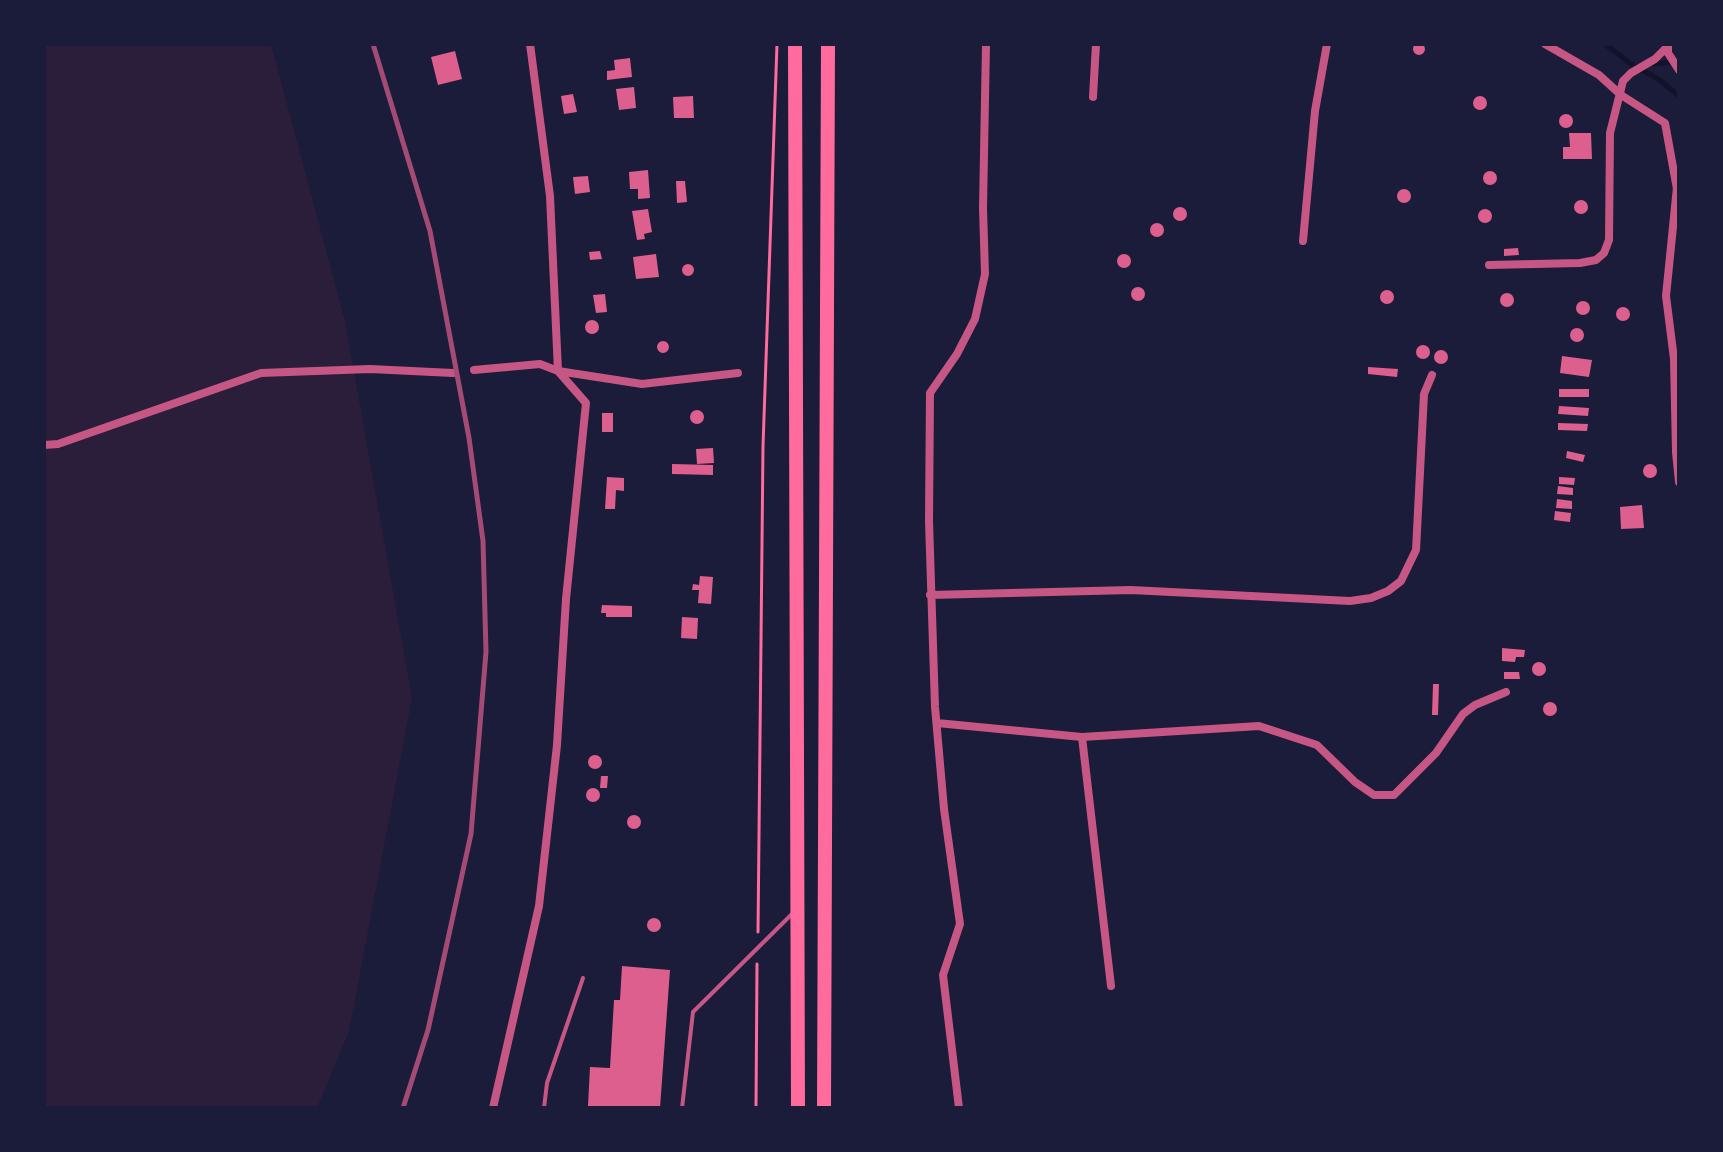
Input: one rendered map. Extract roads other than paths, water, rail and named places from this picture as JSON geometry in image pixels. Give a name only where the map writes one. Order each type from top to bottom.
[{"type":"highway","points":[[795,44],[798,1108]]},
{"type":"highway","points":[[824,1108],[828,44]]},
{"type":"street","points":[[493,1108],[539,906],[557,745],[566,599],[586,403],[558,371],[550,196],[530,44]]},
{"type":"street","points":[[959,1108],[943,975],[960,924],[944,809],[937,723],[930,595],[930,393],[957,354],[975,319],[985,274],[986,44]]},
{"type":"street","points":[[1093,97],[1096,44]]},
{"type":"street","points":[[1303,241],[1315,111],[1327,44]]},
{"type":"street","points":[[1545,44],[1599,75],[1621,95],[1665,123],[1678,191],[1666,296],[1674,359],[1679,482]]},
{"type":"street","points":[[1489,265],[1580,263],[1596,260],[1604,253],[1609,240],[1610,133],[1623,81],[1662,54],[1668,45]]},
{"type":"street","points":[[1668,45],[1668,53],[1679,70]]},
{"type":"street","points":[[474,370],[540,364],[558,371],[642,384],[738,373]]},
{"type":"street","points":[[44,445],[58,444],[261,373],[370,369],[453,373]]},
{"type":"street","points":[[930,595],[1131,590],[1350,601],[1379,595],[1401,581],[1416,550],[1424,394],[1432,375]]},
{"type":"street","points":[[937,723],[1082,737],[1259,726],[1317,745],[1374,795],[1394,795],[1436,753],[1463,714],[1475,705],[1506,692]]},
{"type":"street","points":[[1082,737],[1111,986]]},
{"type":"lane","points":[[682,1108],[693,1012],[797,909]]},
{"type":"lane","points":[[544,1108],[547,1083],[583,978]]},
{"type":"waterway","points":[[1605,44],[1679,96]]},
{"type":"waterway","points":[[1648,64],[1679,62]]},
{"type":"railway","points":[[373,44],[430,231],[469,438],[483,541],[486,652],[471,834],[428,1030],[403,1108]]}]
